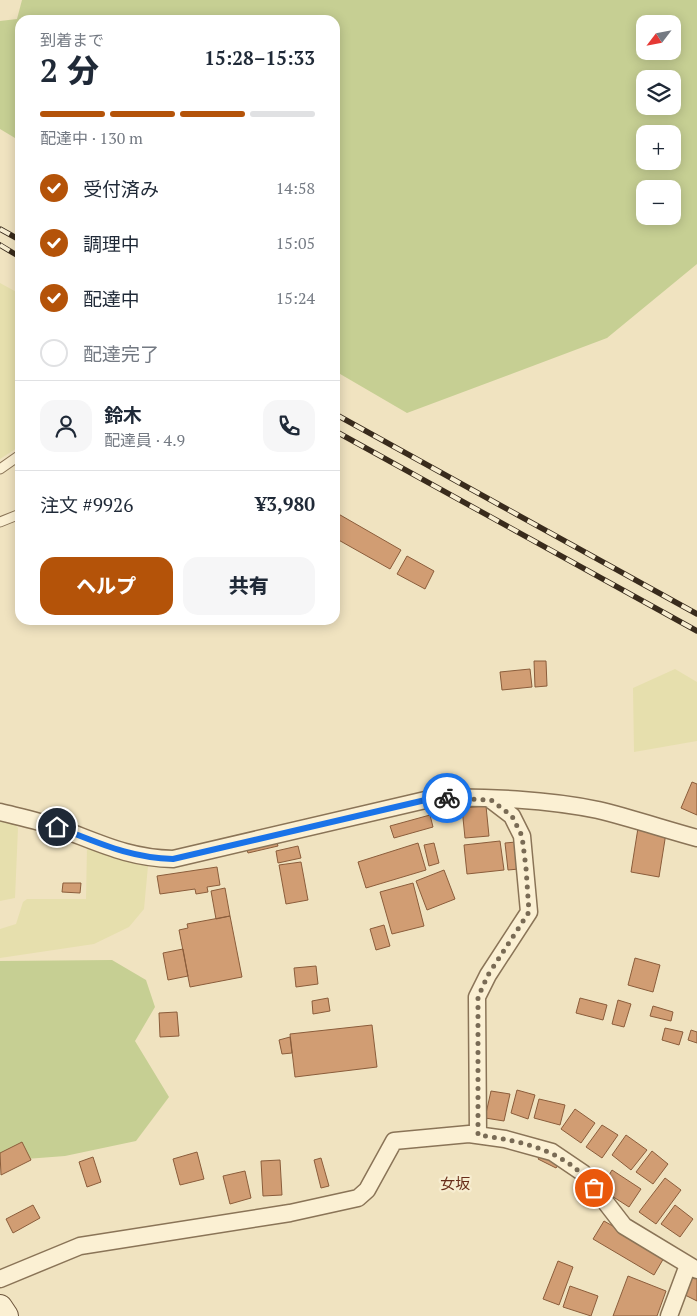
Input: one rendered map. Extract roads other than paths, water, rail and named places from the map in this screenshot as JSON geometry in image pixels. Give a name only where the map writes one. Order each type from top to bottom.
[{"type":"street","points":[[0,812],[57,827],[125,853],[147,858],[173,859],[434,798],[511,799],[597,810],[697,838]]},
{"type":"street","points":[[478,1135],[478,997],[488,975],[529,912],[522,836],[512,816],[491,800]]},
{"type":"street","points":[[0,1279],[80,1246],[290,1213],[358,1198],[367,1190],[394,1141],[478,1135],[505,1139],[552,1152],[583,1173],[624,1226],[693,1267],[669,1316]]},
{"type":"street","points":[[0,1307],[6,1316]]},
{"type":"lane","points":[[0,469],[15,458]]},
{"type":"lane","points":[[0,522],[15,516]]},
{"type":"railway","points":[[0,229],[15,237]]},
{"type":"railway","points":[[0,245],[15,254]]},
{"type":"railway","points":[[340,417],[697,614]]},
{"type":"railway","points":[[340,434],[697,631]]},
{"type":"district","name":"女坂","points":[[455,1184]]}]
